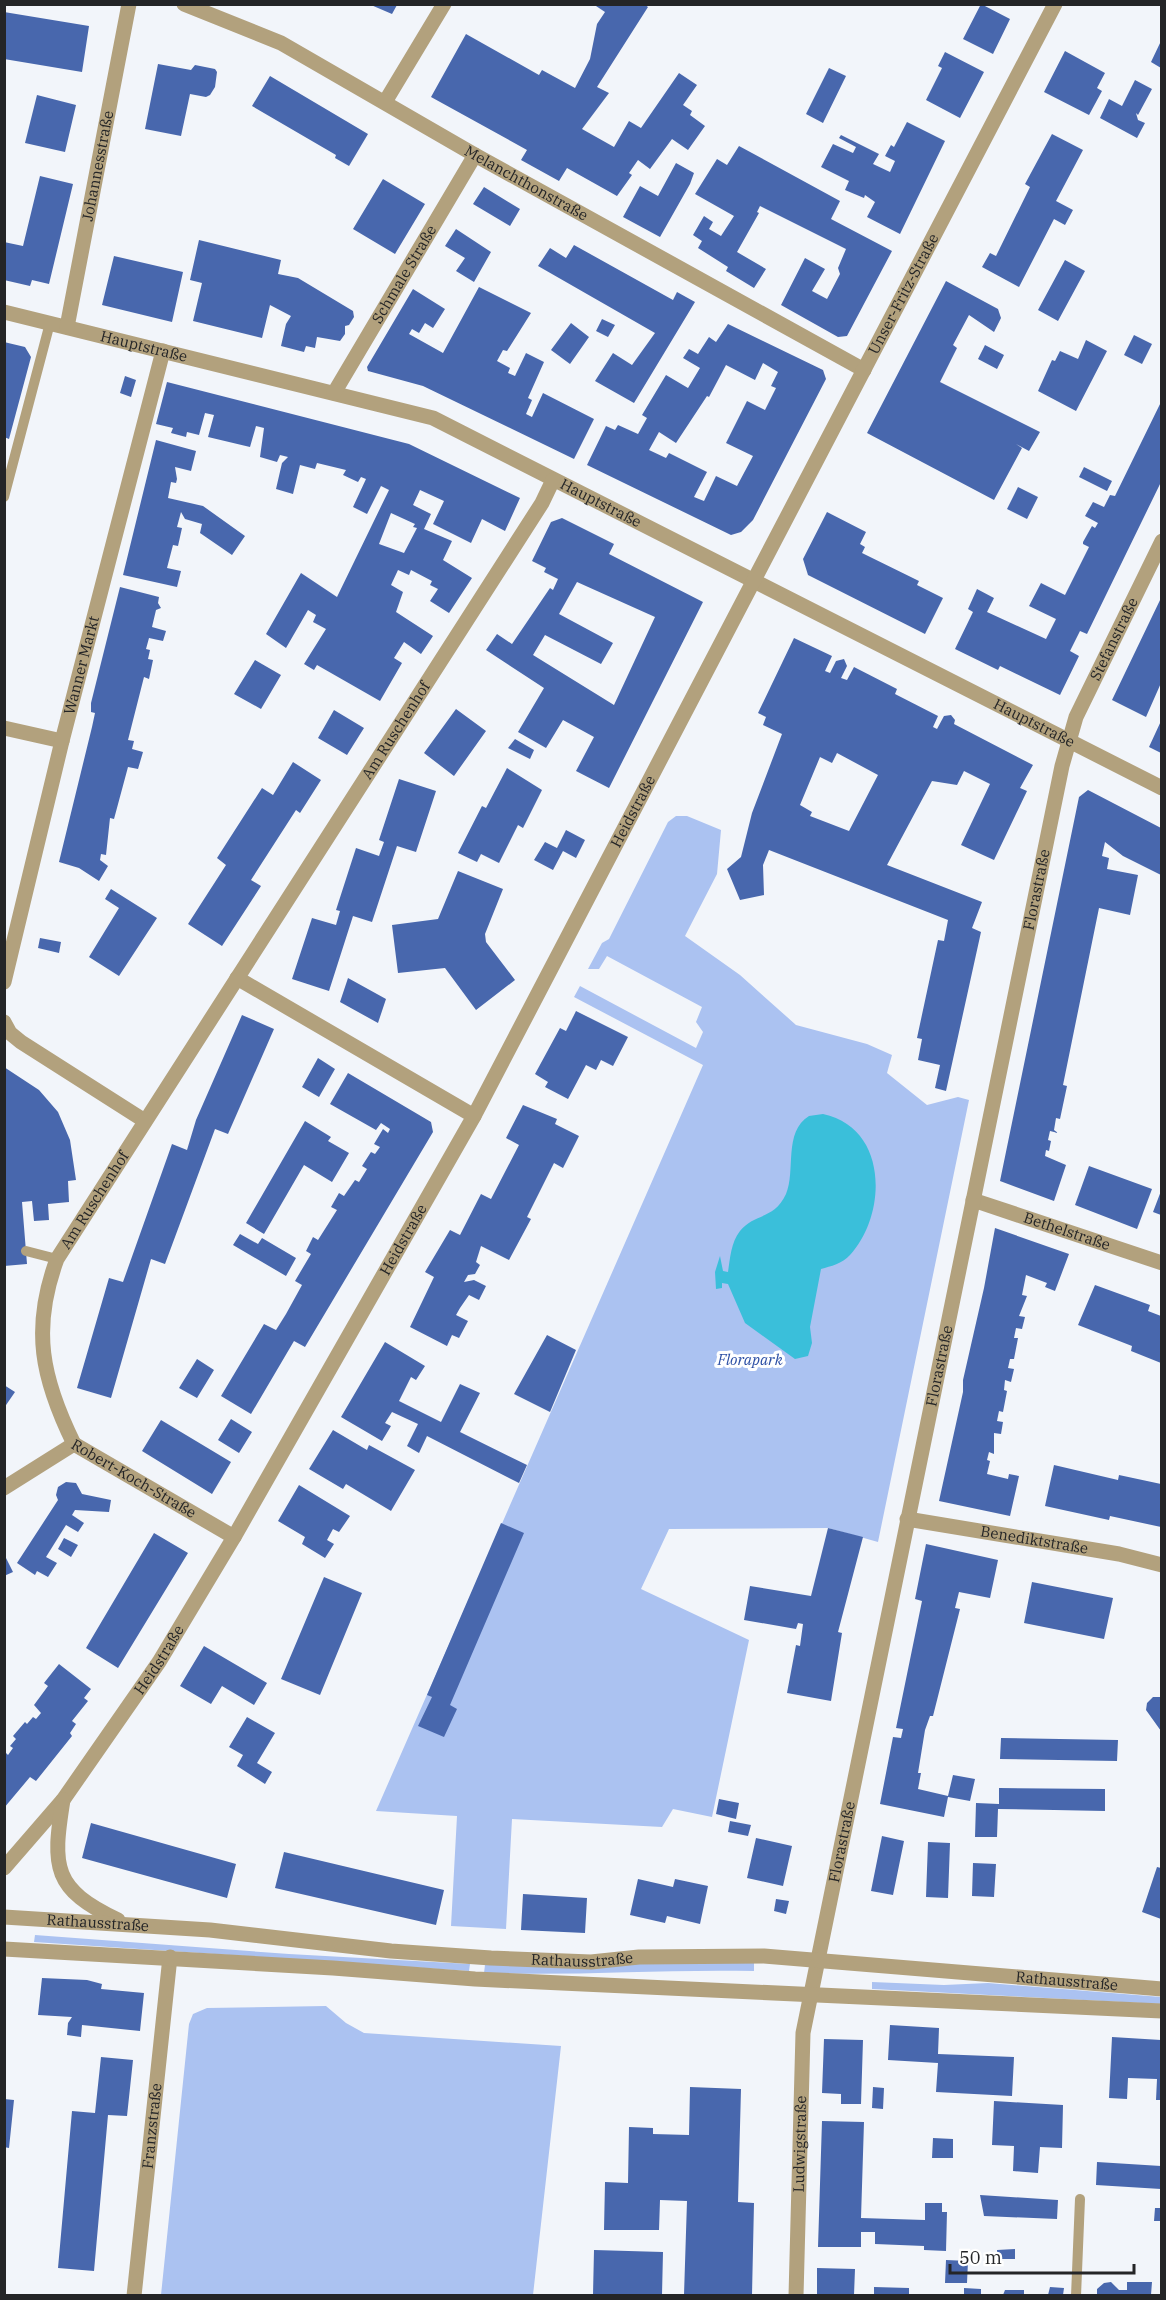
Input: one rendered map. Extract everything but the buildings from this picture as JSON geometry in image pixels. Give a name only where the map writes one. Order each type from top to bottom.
[{"type":"street","name":"Johannesstraße","points":[[67,327],[129,4]]},
{"type":"street","name":"Melanchthonstraße","points":[[184,4],[281,43],[475,155],[864,370]]},
{"type":"street","points":[[385,102],[444,4]]},
{"type":"street","name":"Unser-Fritz-Straße","points":[[753,581],[1055,4]]},
{"type":"street","name":"Schmale Straße","points":[[334,393],[475,155]]},
{"type":"street","name":"Hauptstraße","points":[[4,312],[433,418],[1161,788]]},
{"type":"street","name":"Wanner Markt","points":[[4,982],[62,741],[163,351]]},
{"type":"street","name":"Am Ruschenhof","points":[[74,1444],[58,1412],[43,1358],[44,1302],[57,1259],[542,503],[553,480]]},
{"type":"street","name":"Stefanstraße","points":[[1069,740],[1076,717],[1161,541]]},
{"type":"street","name":"Heidstraße","points":[[4,1868],[63,1800],[159,1662],[234,1537],[474,1116],[753,581]]},
{"type":"street","points":[[4,728],[62,741]]},
{"type":"street","name":"Florastraße","points":[[810,1993],[1069,740]]},
{"type":"street","points":[[237,978],[474,1116]]},
{"type":"street","points":[[4,1022],[10,1033],[21,1042],[145,1121]]},
{"type":"street","name":"Bethelstraße","points":[[973,1200],[1161,1263]]},
{"type":"street","name":"Robert-Koch-Straße","points":[[4,1488],[74,1444],[234,1537]]},
{"type":"street","name":"Benediktstraße","points":[[907,1520],[1119,1554],[1161,1564]]},
{"type":"street","points":[[63,1800],[57,1839],[57,1859],[62,1875],[74,1894],[91,1907],[127,1924]]},
{"type":"street","name":"Rathausstraße","points":[[4,1917],[127,1924],[290,1938],[391,1951],[491,1958],[591,1962],[639,1958],[743,1956],[1161,1989]]},
{"type":"street","name":"Rathausstraße","points":[[4,1949],[170,1957],[475,1979],[1161,2011]]},
{"type":"street","name":"Franzstraße","points":[[134,2295],[170,1957]]},
{"type":"street","name":"Ludwigstraße","points":[[796,2295],[803,2032],[810,1993]]},
{"type":"lane","points":[[4,497],[50,323]]},
{"type":"lane","points":[[26,1251],[57,1259]]},
{"type":"lane","points":[[1076,2295],[1080,2199]]},
{"type":"green space","name":"Florapark","points":[[676,816],[687,816],[721,830],[717,874],[685,936],[740,975],[796,1025],[867,1044],[892,1055],[887,1073],[927,1105],[958,1097],[969,1100],[878,1542],[828,1528],[669,1529],[641,1589],[749,1640],[712,1817],[673,1809],[662,1827],[512,1819],[506,1929],[451,1926],[457,1816],[376,1811],[703,1065],[574,997],[580,986],[696,1048],[703,1032],[696,1022],[702,1007],[607,956],[599,969],[588,969],[602,943],[609,939],[668,822]]},
{"type":"green space","points":[[35,1935],[289,1954],[470,1964],[469,1971],[34,1942]]},
{"type":"green space","points":[[754,1963],[754,1971],[484,1973],[485,1965]]},
{"type":"green space","points":[[872,1982],[944,1985],[988,1983],[1161,1997],[1161,2004],[872,1989]]},
{"type":"green space","points":[[326,2006],[346,2023],[364,2033],[561,2046],[533,2295],[161,2295],[189,2024],[193,2014],[207,2008]]},
{"type":"shaded area","points":[[823,1114],[845,1122],[860,1136],[870,1154],[875,1175],[875,1196],[871,1218],[862,1238],[850,1255],[840,1263],[821,1269],[810,1327],[812,1343],[808,1356],[795,1359],[745,1323],[728,1284],[722,1283],[722,1288],[716,1289],[715,1272],[720,1256],[723,1271],[728,1272],[733,1245],[740,1231],[751,1221],[776,1208],[781,1202],[789,1185],[796,1132],[809,1116]]}]
